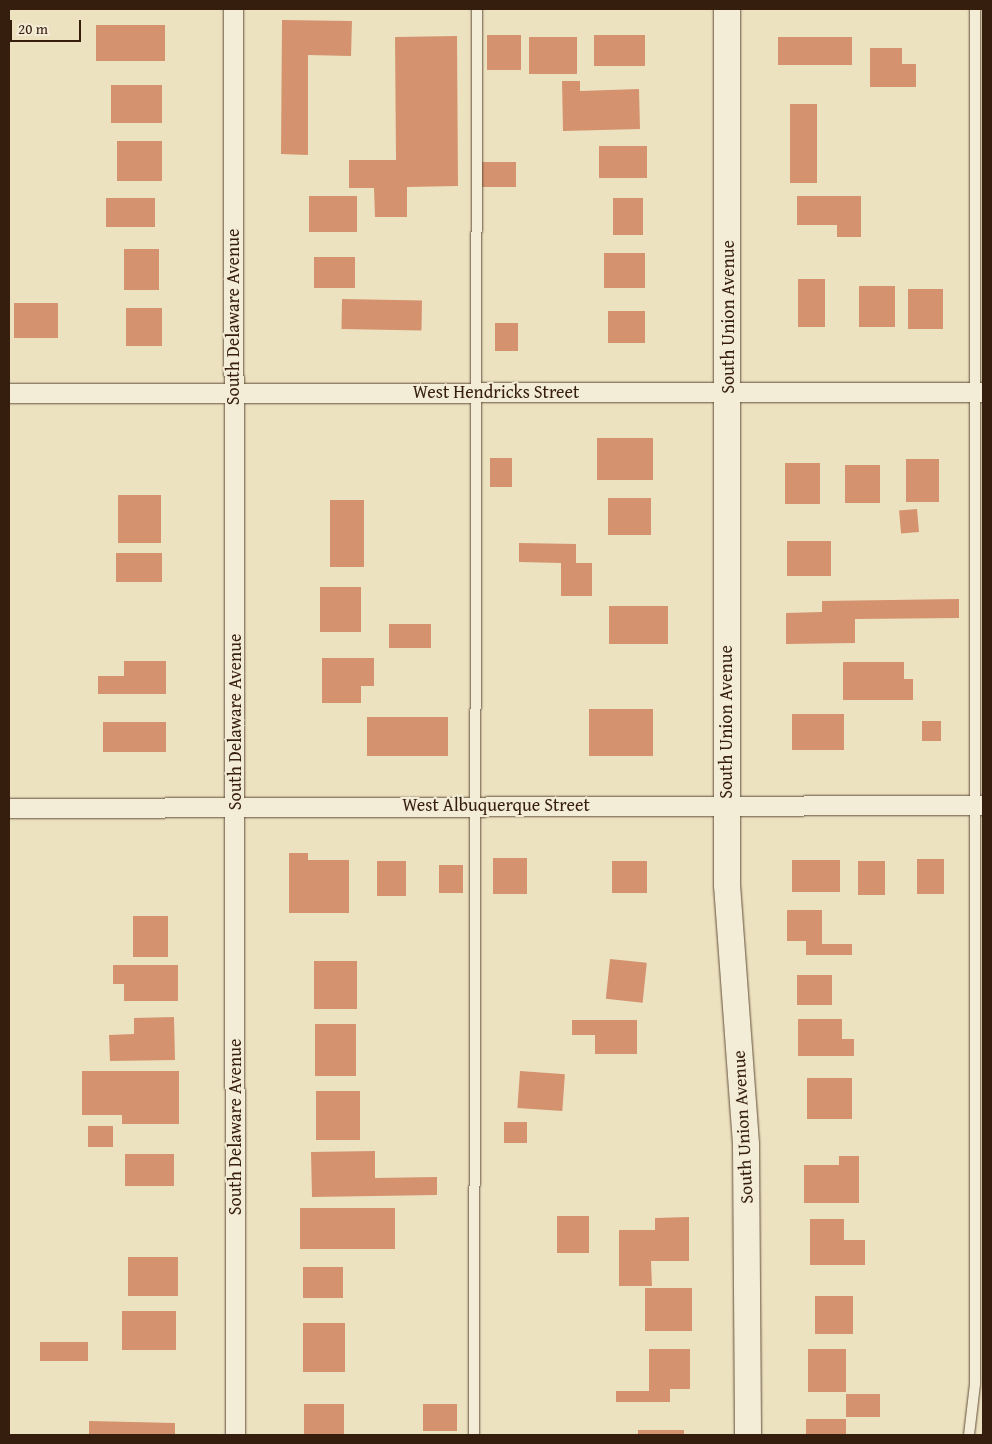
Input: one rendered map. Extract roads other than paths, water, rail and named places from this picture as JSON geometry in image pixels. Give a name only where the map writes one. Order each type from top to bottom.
[{"type":"main road","name":"South Union Avenue","points":[[728,9],[727,804],[729,934],[746,1144],[748,1435]]},
{"type":"street","name":"South Delaware Avenue","points":[[233,9],[235,1435]]},
{"type":"street","name":"West Hendricks Street","points":[[9,394],[979,392]]},
{"type":"street","name":"West Albuquerque Street","points":[[9,808],[727,804],[978,805]]},
{"type":"lane","points":[[474,1435],[473,806],[478,9]]},
{"type":"lane","points":[[969,1435],[975,1384],[978,805],[979,392],[975,9]]}]
